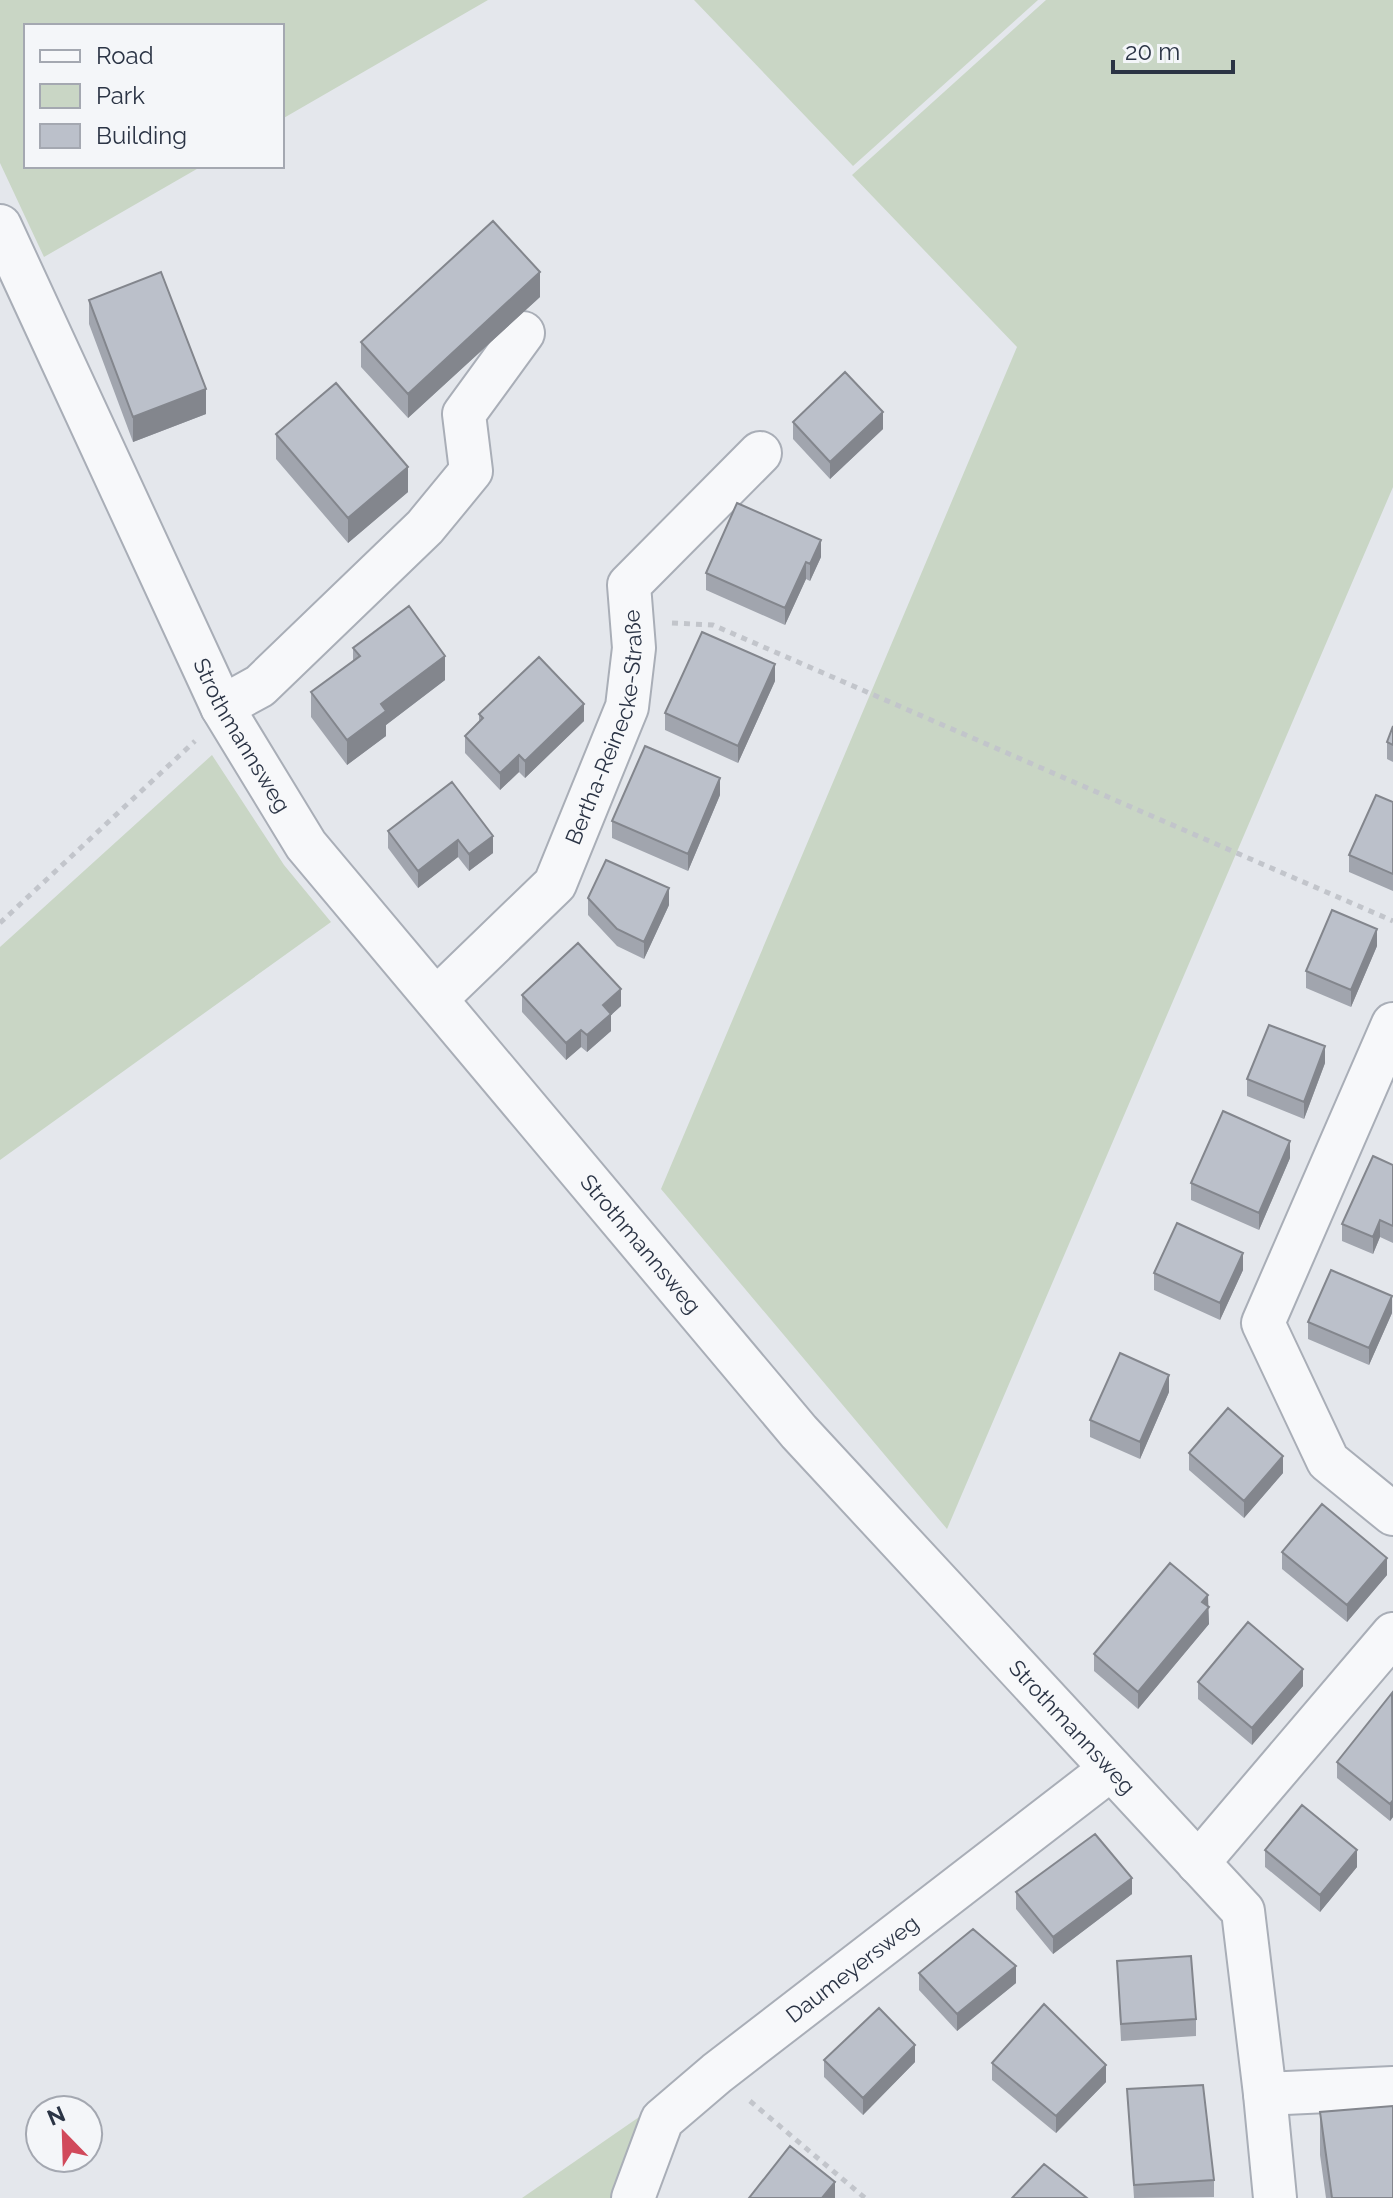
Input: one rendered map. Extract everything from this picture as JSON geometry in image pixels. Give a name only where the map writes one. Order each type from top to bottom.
[{"type":"street","name":"Strothmannsweg","points":[[0,226],[222,707],[306,845],[799,1432],[1243,1911],[1275,2198]]},
{"type":"street","points":[[222,707],[260,686],[425,527],[471,471],[464,414],[523,333]]},
{"type":"street","name":"Bertha-Reinecke-Straße","points":[[436,999],[555,884],[627,707],[634,648],[629,585],[760,453]]},
{"type":"street","points":[[1393,1024],[1263,1323],[1328,1461],[1393,1514]]},
{"type":"street","points":[[1198,1863],[1393,1634]]},
{"type":"street","name":"Daumeyersweg","points":[[633,2198],[662,2120],[717,2073],[1111,1769]]},
{"type":"street","points":[[1265,2094],[1393,2088]]},
{"type":"path","points":[[632,621],[713,625],[1393,921]]},
{"type":"path","points":[[0,923],[187,751],[222,707]]},
{"type":"path","points":[[717,2073],[865,2198]]},
{"type":"green space","points":[[0,0],[488,0],[284,118],[284,24],[24,24],[24,168],[199,168],[44,257],[0,163]]},
{"type":"green space","points":[[694,0],[1038,0],[853,166]]},
{"type":"green space","points":[[1046,0],[1393,0],[1393,487],[947,1529],[661,1189],[1017,347],[852,175]]},
{"type":"green space","points":[[212,755],[284,865],[331,922],[0,1160],[0,947]]},
{"type":"green space","points":[[655,2106],[614,2198],[522,2198]]},
{"type":"building","points":[[493,221],[540,272],[408,394],[361,342]]},
{"type":"building","points":[[161,272],[206,389],[133,417],[89,300]]},
{"type":"building","points":[[845,372],[883,412],[830,462],[793,422]]},
{"type":"building","points":[[336,383],[408,467],[348,518],[276,434]]},
{"type":"building","points":[[737,503],[821,540],[810,564],[806,562],[785,608],[706,573]]},
{"type":"building","points":[[409,606],[445,656],[381,704],[386,711],[347,740],[311,692],[360,656],[353,648]]},
{"type":"building","points":[[702,632],[775,664],[738,746],[665,713]]},
{"type":"building","points":[[539,657],[584,704],[525,761],[519,755],[500,773],[465,736],[483,718],[479,714]]},
{"type":"building","points":[[1393,726],[1393,745],[1387,742]]},
{"type":"building","points":[[645,746],[720,778],[688,854],[612,821]]},
{"type":"building","points":[[452,782],[493,836],[469,854],[458,840],[418,871],[388,831]]},
{"type":"building","points":[[1376,795],[1393,802],[1393,874],[1349,855]]},
{"type":"building","points":[[606,860],[669,888],[644,942],[617,929],[588,898]]},
{"type":"building","points":[[1332,910],[1377,929],[1351,990],[1306,971]]},
{"type":"building","points":[[578,943],[621,989],[603,1005],[611,1014],[587,1035],[581,1030],[566,1043],[522,995]]},
{"type":"building","points":[[1269,1025],[1325,1046],[1304,1102],[1247,1079]]},
{"type":"building","points":[[1223,1111],[1290,1141],[1259,1213],[1191,1183]]},
{"type":"building","points":[[1373,1156],[1393,1165],[1393,1226],[1380,1220],[1373,1237],[1342,1224]]},
{"type":"building","points":[[1177,1223],[1243,1253],[1220,1303],[1154,1273]]},
{"type":"building","points":[[1331,1270],[1392,1296],[1369,1348],[1308,1322]]},
{"type":"building","points":[[1120,1353],[1169,1375],[1140,1442],[1090,1420]]},
{"type":"building","points":[[1228,1408],[1283,1456],[1244,1501],[1189,1453]]},
{"type":"building","points":[[1322,1504],[1387,1558],[1347,1605],[1282,1552]]},
{"type":"building","points":[[1170,1563],[1208,1595],[1202,1602],[1209,1607],[1138,1692],[1094,1654]]},
{"type":"building","points":[[1248,1622],[1303,1669],[1252,1728],[1198,1682]]},
{"type":"building","points":[[1392,1693],[1393,1800],[1390,1804],[1337,1762]]},
{"type":"building","points":[[1302,1805],[1357,1850],[1320,1895],[1265,1850]]},
{"type":"building","points":[[1095,1834],[1132,1878],[1053,1937],[1016,1892]]},
{"type":"building","points":[[973,1929],[1016,1966],[957,2014],[919,1973]]},
{"type":"building","points":[[1191,1956],[1196,2019],[1121,2024],[1117,1961]]},
{"type":"building","points":[[1044,2004],[1106,2065],[1056,2116],[992,2063]]},
{"type":"building","points":[[879,2008],[915,2045],[863,2098],[824,2060]]},
{"type":"building","points":[[1203,2085],[1214,2180],[1134,2185],[1127,2089]]},
{"type":"building","points":[[1393,2106],[1393,2198],[1332,2198],[1320,2112]]},
{"type":"building","points":[[790,2146],[835,2182],[822,2198],[749,2198]]},
{"type":"building","points":[[1044,2164],[1087,2198],[1012,2198]]}]
